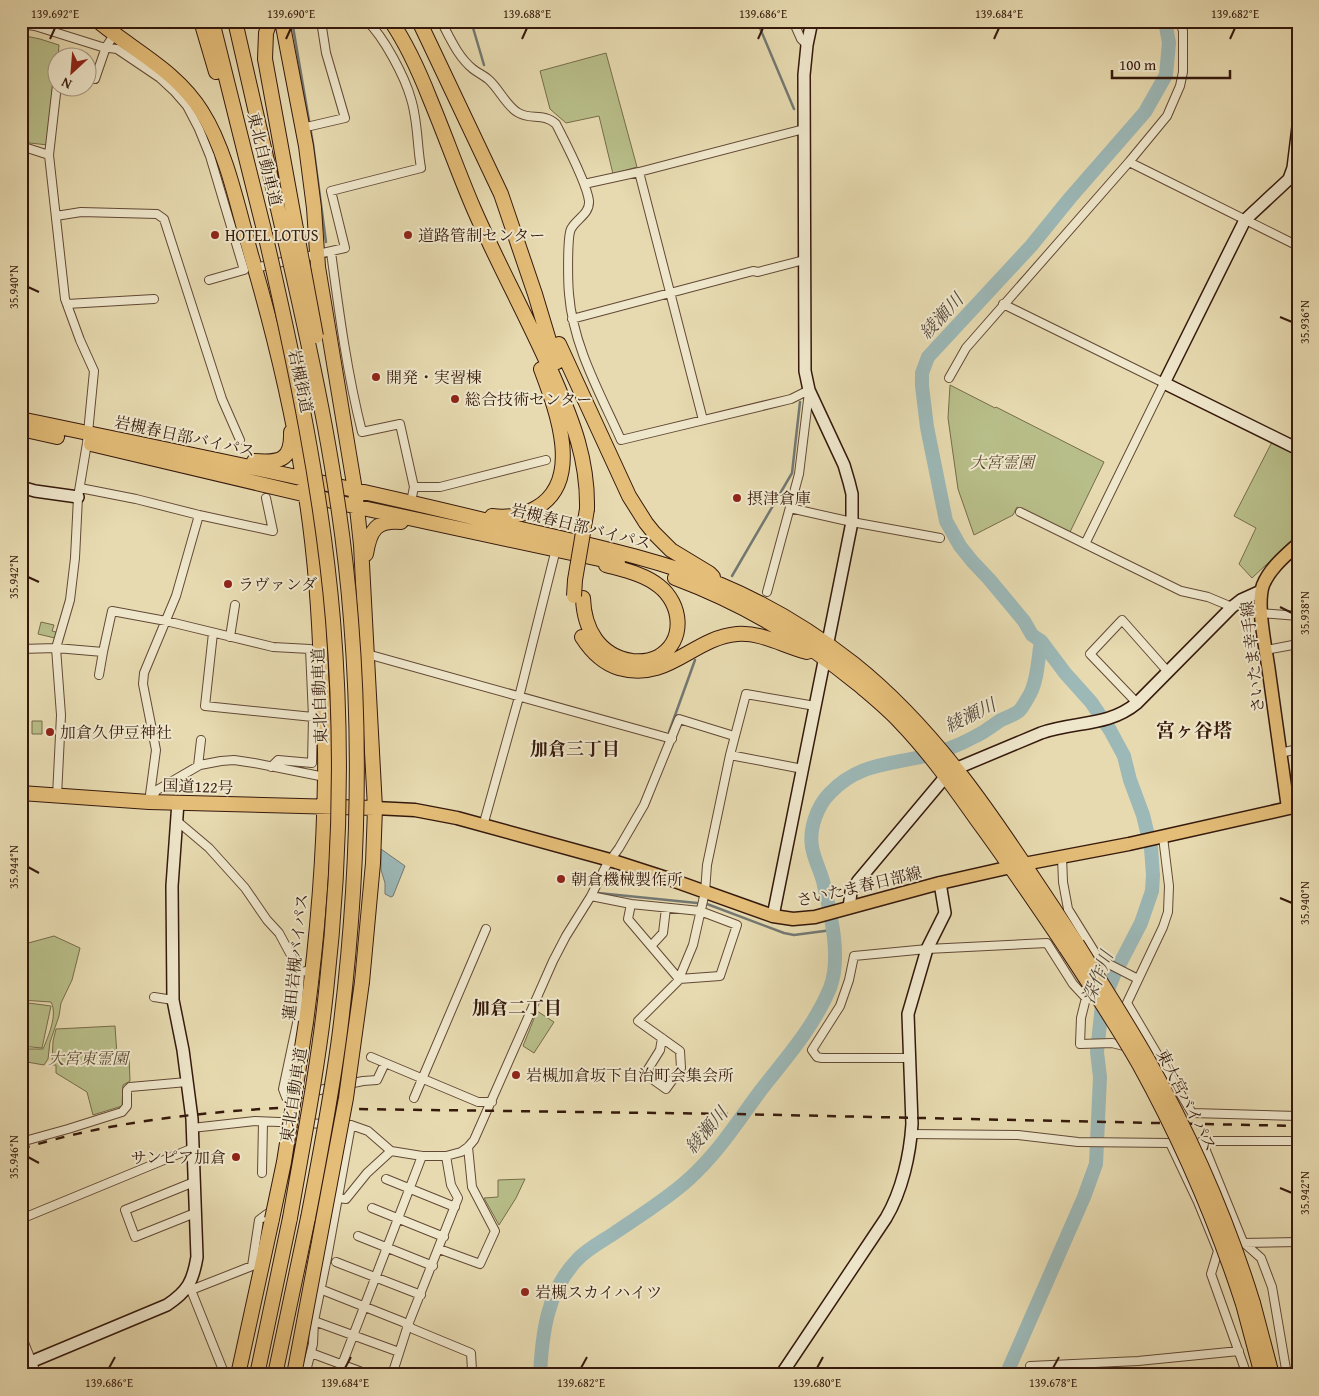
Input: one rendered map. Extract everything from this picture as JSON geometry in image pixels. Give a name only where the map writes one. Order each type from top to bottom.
[{"type":"highway","name":"岩槻街道","points":[[98,21],[114,35],[174,78],[192,97],[207,120],[223,156],[281,366],[304,480],[316,574],[320,632],[325,777],[323,807]]},
{"type":"highway","points":[[201,21],[209,51],[244,151]]},
{"type":"highway","name":"東北自動車道","points":[[212,21],[266,238],[309,443],[322,520],[333,618],[338,720],[339,791],[337,849],[330,948],[318,1055],[290,1218],[257,1375]]},
{"type":"highway","name":"東北自動車道","points":[[235,21],[290,230],[307,336],[325,427],[340,513],[348,584],[356,713],[356,831],[350,933],[340,1030],[329,1106],[308,1218],[275,1375]]},
{"type":"highway","points":[[270,21],[266,33],[265,59],[290,230]]},
{"type":"highway","points":[[282,21],[302,128],[314,208],[324,253],[326,325],[358,507],[375,808],[373,863],[362,982],[346,1098],[294,1375]]},
{"type":"highway","points":[[391,21],[405,40],[418,68],[473,206],[544,354],[575,428],[587,478],[591,510]]},
{"type":"highway","points":[[403,21],[413,36],[425,63],[447,137]]},
{"type":"highway","points":[[417,21],[425,34],[501,194],[551,347],[573,399],[589,445],[596,484],[578,597],[577,623],[586,644],[603,661],[626,670],[648,671],[660,667],[711,640],[737,634],[760,636],[796,649],[824,653]]},
{"type":"highway","points":[[535,294],[606,448],[638,510],[654,533],[663,542],[684,558],[709,573],[720,585]]},
{"type":"highway","points":[[414,503],[434,502],[486,515],[499,517],[518,516],[541,505],[556,490],[560,481],[563,459],[561,438],[554,407],[519,303]]},
{"type":"highway","points":[[201,458],[271,463],[276,462],[287,454],[291,446],[291,432],[281,366]]},
{"type":"highway","name":"岩槻春日部バイパス","points":[[21,419],[306,495],[639,567],[684,582],[758,616],[824,653]]},
{"type":"highway","name":"岩槻春日部バイパス","points":[[21,429],[87,438],[201,458],[414,503],[630,556],[720,585],[788,618],[824,653],[883,705],[916,731],[947,768],[1018,866]]},
{"type":"highway","points":[[281,489],[305,509],[310,525]]},
{"type":"highway","points":[[362,574],[370,534],[381,524],[390,521],[409,522],[476,532]]},
{"type":"highway","points":[[558,550],[630,572],[658,586],[675,604],[678,621],[675,636],[665,652],[653,659],[635,662],[620,658],[606,650],[594,638],[578,597]]},
{"type":"highway","name":"国道122号","points":[[21,793],[149,802],[375,808]]},
{"type":"highway","name":"蓮田岩槻バイパス","points":[[238,1375],[270,1216],[284,1162],[306,1022],[307,971],[321,869],[323,807]]},
{"type":"highway","name":"東大宮バイパス","points":[[1018,866],[1071,946],[1129,1047],[1179,1142],[1248,1304],[1272,1375]]},
{"type":"highway","name":"東大宮バイパス","points":[[1248,1304],[1262,1375]]},
{"type":"main road","name":"さいたま幸手線","points":[[1293,807],[1280,753],[1261,613],[1264,583],[1273,568],[1298,544]]},
{"type":"main road","name":"さいたま春日部線","points":[[375,808],[397,808],[437,814],[483,826],[610,860],[672,880],[702,902],[793,919],[815,917],[940,883],[1161,837],[1293,807]]},
{"type":"street","points":[[302,128],[344,118],[326,53],[321,21]]},
{"type":"street","points":[[255,268],[345,248],[331,191],[421,168],[411,98],[381,37],[368,21]]},
{"type":"street","points":[[441,21],[453,46],[465,61],[473,69],[489,79],[516,112],[524,116],[550,118],[556,124],[584,184],[589,201],[588,210],[572,228],[568,238],[569,293],[572,320],[578,342],[621,440],[791,399],[809,390]]},
{"type":"street","points":[[793,21],[801,39],[807,45]]},
{"type":"street","points":[[767,592],[799,474],[809,390],[806,371],[804,260],[804,75],[812,21]]},
{"type":"street","points":[[949,378],[966,348],[1167,116],[1180,86],[1184,61],[1184,31],[1180,21]]},
{"type":"street","points":[[21,24],[35,26],[117,49],[160,78],[187,106],[210,156],[244,270],[209,280]]},
{"type":"street","points":[[98,73],[106,47],[114,35]]},
{"type":"street","points":[[55,98],[49,155],[67,304],[94,371],[79,492],[70,600],[56,648],[61,715],[57,796]]},
{"type":"street","points":[[1085,544],[1245,220],[1289,179],[1293,168],[1298,128]]},
{"type":"street","points":[[584,184],[639,172],[804,129]]},
{"type":"street","points":[[21,146],[49,155]]},
{"type":"street","points":[[1129,162],[1298,246]]},
{"type":"street","points":[[639,172],[704,420]]},
{"type":"street","points":[[56,216],[80,212],[157,214],[164,219],[222,399],[240,440]]},
{"type":"street","points":[[324,253],[347,352],[351,388],[362,432],[400,424],[414,487],[414,503]]},
{"type":"street","points":[[572,320],[670,293],[804,260]]},
{"type":"street","points":[[67,304],[154,299]]},
{"type":"street","points":[[1004,304],[1298,449]]},
{"type":"street","points":[[773,916],[824,653],[852,522],[852,494],[844,465],[809,390]]},
{"type":"street","points":[[414,487],[440,487],[546,460]]},
{"type":"street","points":[[21,487],[35,492],[79,492],[136,499],[273,531],[266,498]]},
{"type":"street","points":[[790,508],[852,522],[940,538]]},
{"type":"street","points":[[1020,512],[1181,591],[1208,597],[1232,607]]},
{"type":"street","points":[[149,802],[156,750],[143,684],[144,673],[176,596],[199,515]]},
{"type":"street","points":[[483,826],[558,550]]},
{"type":"street","points":[[844,909],[858,881],[947,768],[1041,733],[1114,718],[1137,703],[1232,607],[1248,596],[1262,591]]},
{"type":"street","points":[[230,637],[235,605]]},
{"type":"street","points":[[99,675],[112,611],[166,621],[273,647],[310,649],[312,763],[278,760],[271,766]]},
{"type":"street","points":[[1261,613],[1298,616]]},
{"type":"street","points":[[1137,703],[1090,654],[1122,620],[1168,672]]},
{"type":"street","points":[[213,633],[205,706],[312,716]]},
{"type":"street","points":[[1266,650],[1298,644]]},
{"type":"street","points":[[21,649],[56,648],[103,652]]},
{"type":"street","points":[[367,654],[672,739]]},
{"type":"street","points":[[662,1038],[660,1050],[644,1074],[666,1089],[680,1068],[680,1051],[662,1038],[638,1021],[679,979],[693,945],[707,865],[734,736],[746,694],[815,706]]},
{"type":"street","points":[[192,1128],[263,1122],[351,1125],[368,1131],[391,1151],[422,1156],[446,1156],[461,1152],[468,1147],[474,1140],[492,1102],[553,961],[610,860],[644,805],[679,719],[734,736]]},
{"type":"street","points":[[198,766],[201,740]]},
{"type":"street","points":[[1280,753],[1298,749]]},
{"type":"street","points":[[730,755],[803,769]]},
{"type":"street","points":[[149,802],[157,790],[198,766],[234,760],[325,777]]},
{"type":"street","points":[[178,802],[172,886],[173,1000],[183,1050],[192,1128],[197,1257],[190,1287],[225,1375]]},
{"type":"street","points":[[178,821],[210,848],[245,888],[267,920],[307,971],[283,1089],[286,1097],[363,1081],[378,1080],[385,1063]]},
{"type":"street","points":[[1161,837],[1169,886],[1168,912],[1163,927],[1127,1003],[1192,1112],[1298,1116]]},
{"type":"street","points":[[1062,857],[1068,908],[1100,959],[1138,978]]},
{"type":"street","points":[[781,1375],[894,1204],[899,1193],[911,1134],[908,1014],[927,948],[944,913],[940,883]]},
{"type":"street","points":[[591,896],[631,904],[666,908],[702,902],[737,925],[720,976],[679,979]]},
{"type":"street","points":[[631,904],[628,919],[679,979]]},
{"type":"street","points":[[651,946],[663,933],[666,908]]},
{"type":"street","points":[[414,1098],[486,929]]},
{"type":"street","points":[[909,1058],[822,1058],[817,1057],[812,1050],[840,1006],[849,980],[854,956],[927,948],[1047,943],[1072,984],[1086,998],[1081,1018],[1080,1044],[1112,1043],[1159,1056]]},
{"type":"street","points":[[154,997],[173,1000]]},
{"type":"street","points":[[371,1057],[478,1102],[492,1102]]},
{"type":"street","points":[[21,1142],[122,1112],[126,1106],[127,1090],[130,1087],[187,1082]]},
{"type":"street","points":[[262,1173],[263,1122]]},
{"type":"street","points":[[305,1375],[313,1344],[314,1321],[351,1125]]},
{"type":"street","points":[[911,1134],[1018,1135],[1084,1142],[1170,1143],[1198,1202],[1218,1251],[1212,1274],[1247,1375]]},
{"type":"street","points":[[1287,1375],[1272,1287],[1261,1258],[1243,1242],[1202,1141],[1298,1141]]},
{"type":"street","points":[[439,1249],[480,1264],[495,1231],[472,1186],[468,1147]]},
{"type":"street","points":[[21,1219],[192,1148]]},
{"type":"street","points":[[338,1198],[346,1199],[367,1173],[391,1151]]},
{"type":"street","points":[[338,1375],[422,1156]]},
{"type":"street","points":[[392,1375],[408,1325],[458,1198],[451,1185],[446,1156]]},
{"type":"street","points":[[386,1179],[455,1207]]},
{"type":"street","points":[[194,1182],[125,1210],[134,1237],[195,1213]]},
{"type":"street","points":[[1198,1202],[1224,1198]]},
{"type":"street","points":[[372,1208],[444,1236]]},
{"type":"street","points":[[26,1364],[167,1305],[190,1287],[252,1266],[259,1220],[270,1216]]},
{"type":"street","points":[[358,1236],[432,1266]]},
{"type":"street","points":[[1218,1251],[1243,1242],[1298,1242]]},
{"type":"street","points":[[336,1262],[421,1295]]},
{"type":"street","points":[[325,1291],[471,1353],[472,1370],[485,1375]]},
{"type":"street","points":[[314,1321],[399,1352]]},
{"type":"street","points":[[21,1335],[26,1364],[37,1375]]},
{"type":"street","points":[[1030,1366],[1138,1361],[1239,1351]]},
{"type":"street","points":[[311,1353],[370,1375]]},
{"type":"green space","points":[[21,35],[59,45],[59,48],[48,48],[48,98],[52,98],[48,145],[21,142]]},
{"type":"green space","points":[[606,53],[637,167],[613,174],[599,116],[566,123],[550,109],[540,71]]},
{"type":"green space","name":"大宮霊園","points":[[950,385],[1104,462],[1070,532],[1017,507],[1013,515],[974,535],[958,489],[948,418]]},
{"type":"green space","points":[[1272,442],[1298,454],[1298,535],[1252,578],[1239,564],[1256,528],[1234,516]]},
{"type":"green space","points":[[41,622],[54,625],[52,631],[56,632],[55,638],[38,634]]},
{"type":"green space","points":[[32,721],[42,721],[42,734],[32,734]]},
{"type":"green space","points":[[54,936],[80,948],[72,980],[61,1003],[59,1016],[50,1042],[48,1059],[44,1065],[21,1061],[21,1049],[43,1049],[53,1019],[53,1007],[51,1002],[21,1000],[21,945]]},
{"type":"green space","points":[[21,1002],[51,1006],[42,1048],[21,1046]]},
{"type":"green space","points":[[537,1011],[554,1022],[534,1053],[523,1046]]},
{"type":"green space","name":"大宮東霊園","points":[[115,1026],[117,1055],[129,1055],[130,1081],[123,1085],[122,1106],[93,1115],[87,1092],[56,1073],[56,1065],[52,1065],[53,1041],[56,1029]]},
{"type":"green space","points":[[525,1179],[516,1198],[499,1225],[484,1198],[498,1197],[498,1180]]},
{"type":"water","points":[[381,849],[405,866],[391,897],[385,894],[385,883],[381,870]]},
{"type":"waterway","points":[[292,21],[313,144],[326,242]]},
{"type":"waterway","points":[[471,21],[484,65]]},
{"type":"waterway","points":[[757,21],[794,109]]},
{"type":"waterway","name":"深作川","points":[[1006,1375],[1084,1197],[1096,1164],[1100,1077],[1097,1052],[1102,1005],[1114,975],[1141,923],[1152,891],[1151,848],[1143,815],[1130,780],[1124,756],[1110,730],[1091,702],[1065,673],[1041,641],[1032,635],[1024,621],[960,546],[946,521],[927,427],[922,373],[928,357],[1031,246],[1145,112],[1166,75],[1169,43],[1165,21]]},
{"type":"waterway","points":[[732,576],[792,473],[800,402]]},
{"type":"waterway","name":"綾瀬川","points":[[540,1375],[542,1344],[548,1314],[559,1285],[567,1272],[585,1252],[662,1201],[699,1169],[727,1136],[799,1042],[816,1016],[830,988],[835,963],[834,934],[823,881],[811,840],[815,818],[825,798],[840,784],[860,772],[947,749],[962,743],[1019,711],[1035,682],[1041,641]]},
{"type":"waterway","points":[[669,732],[695,660]]},
{"type":"waterway","points":[[598,893],[707,904],[794,935],[832,930]]},
{"type":"railway","points":[[21,1149],[84,1132],[116,1126],[180,1116],[278,1108],[733,1114],[1298,1126]]},
{"type":"place","name":"HOTEL LOTUS","points":[[215,235]]},
{"type":"place","name":"道路管制センター","points":[[408,235]]},
{"type":"place","name":"開発・実習棟","points":[[376,377]]},
{"type":"place","name":"総合技術センター","points":[[455,399]]},
{"type":"place","name":"摂津倉庫","points":[[737,498]]},
{"type":"place","name":"ラヴァンダ","points":[[228,584]]},
{"type":"place","name":"加倉久伊豆神社","points":[[50,732]]},
{"type":"place","name":"朝倉機械製作所","points":[[561,879]]},
{"type":"place","name":"岩槻加倉坂下自治町会集会所","points":[[516,1075]]},
{"type":"place","name":"サンピア加倉","points":[[236,1157]]},
{"type":"place","name":"岩槻スカイハイツ","points":[[525,1292]]},
{"type":"district","name":"宮ヶ谷塔","points":[[1194,730]]},
{"type":"district","name":"加倉三丁目","points":[[575,748]]},
{"type":"district","name":"加倉二丁目","points":[[517,1007]]}]
